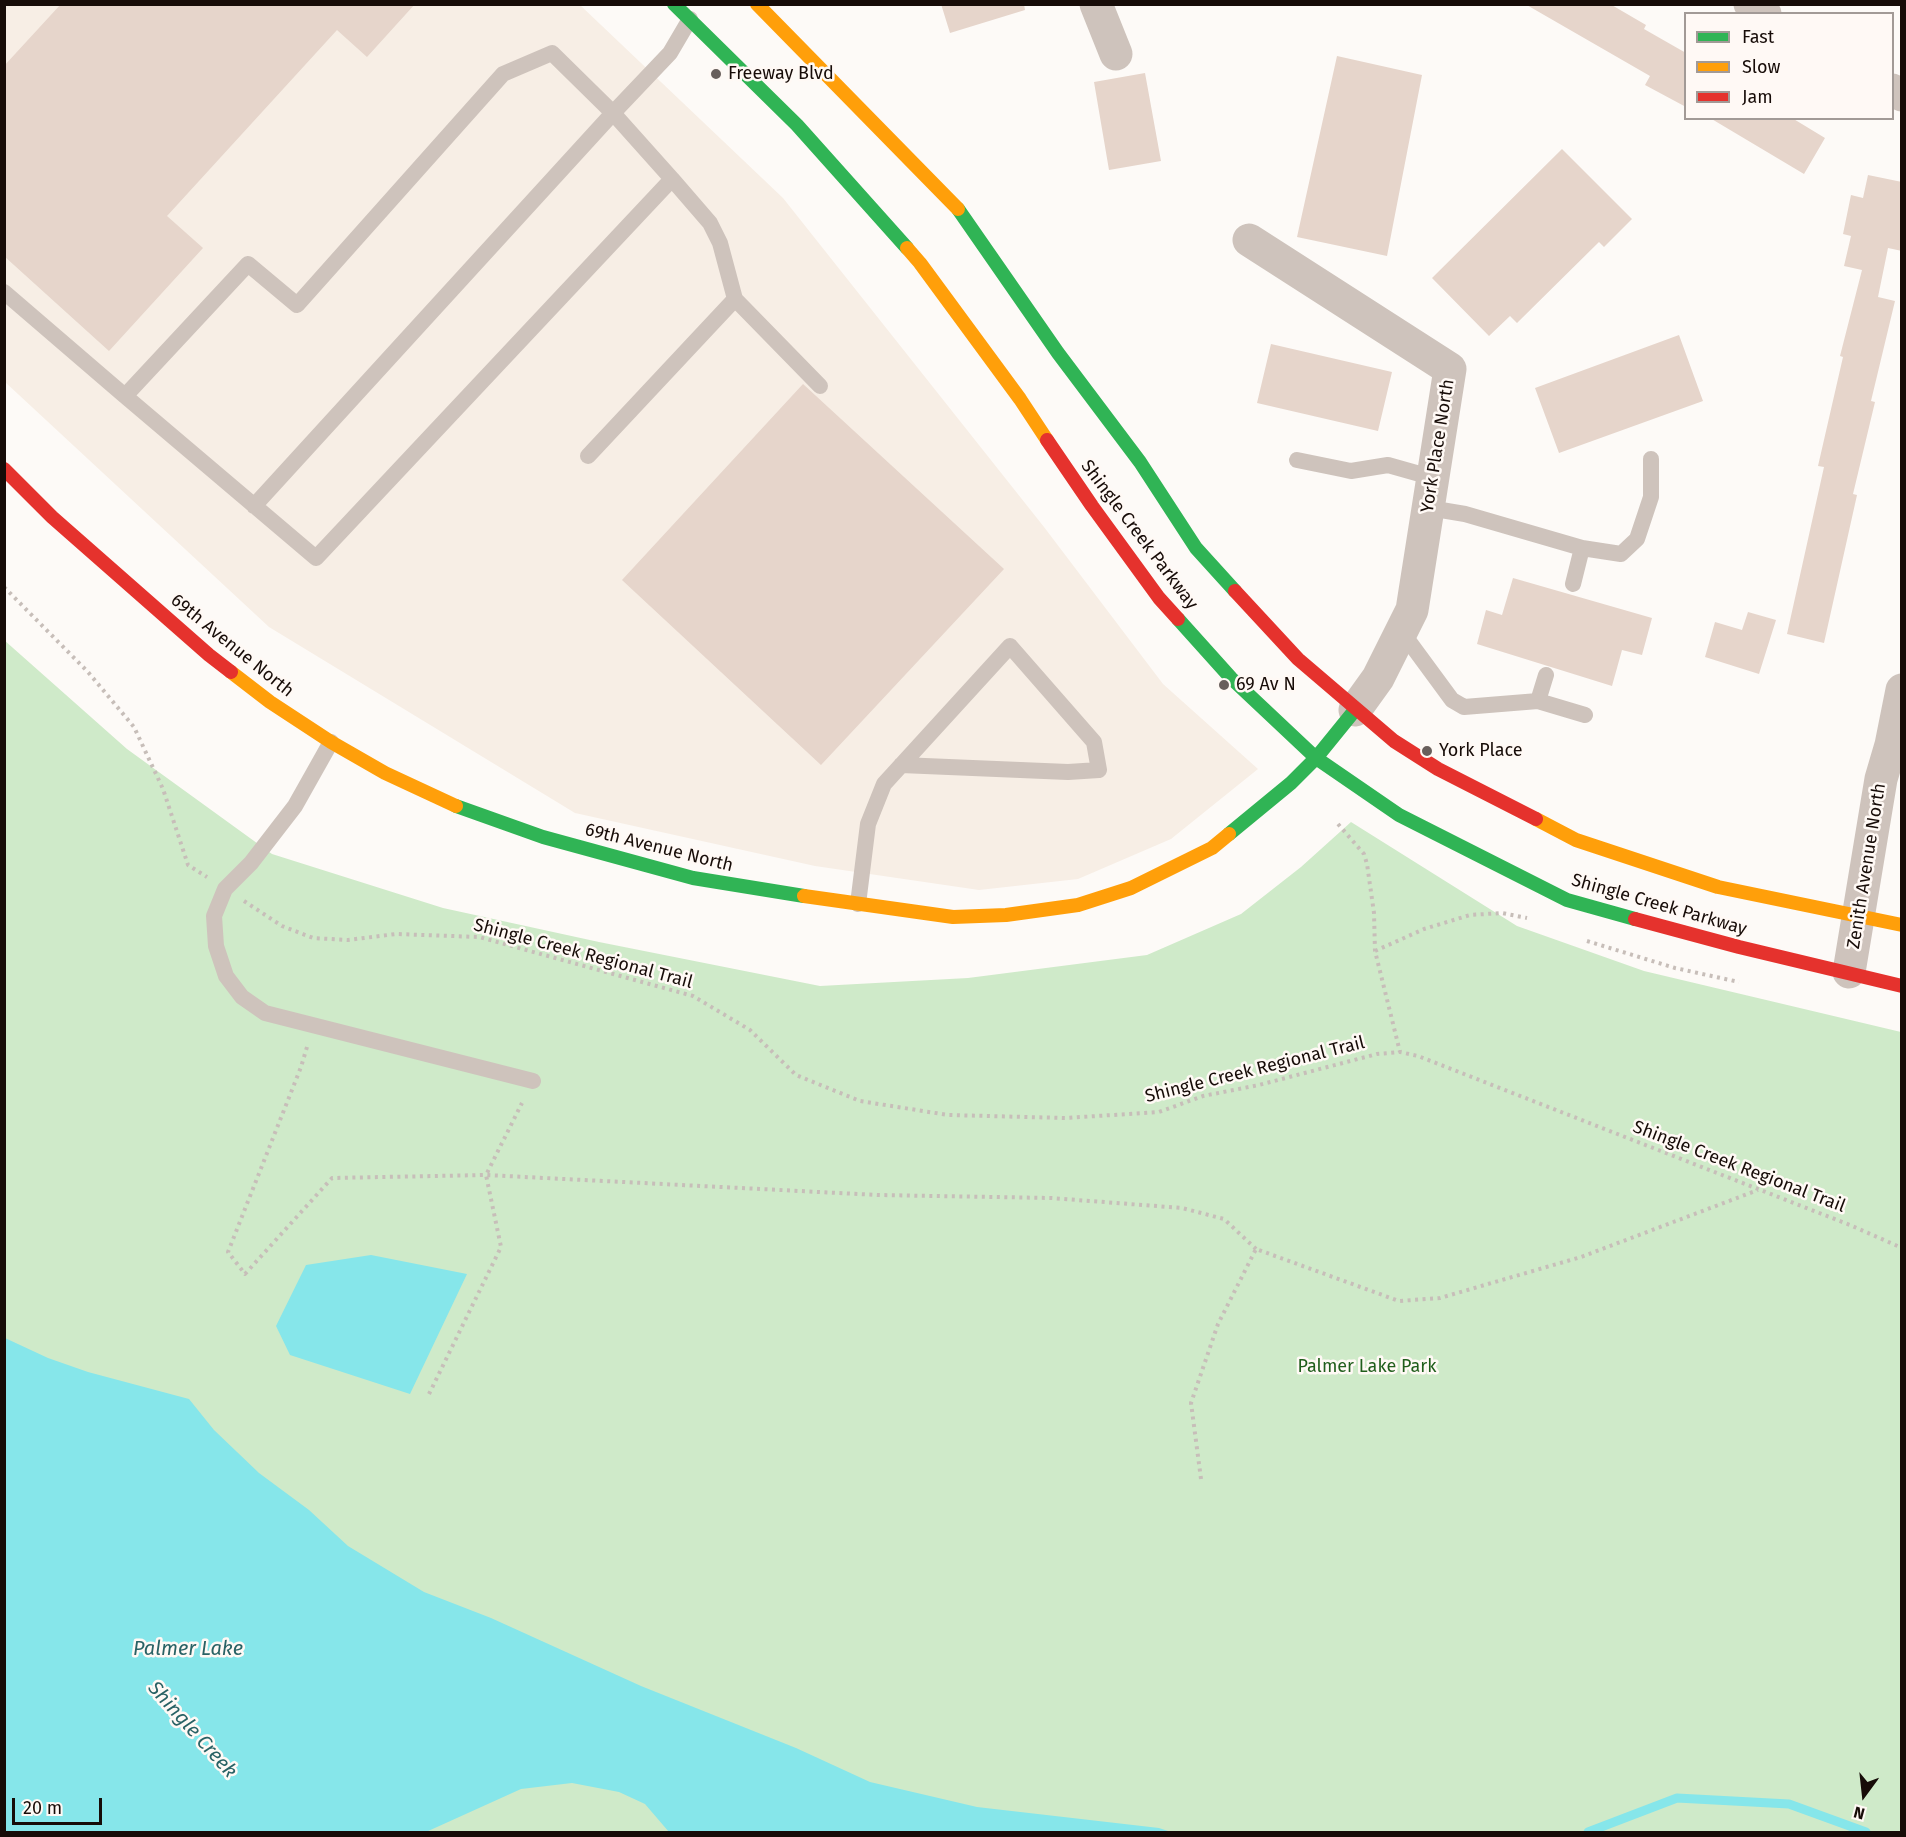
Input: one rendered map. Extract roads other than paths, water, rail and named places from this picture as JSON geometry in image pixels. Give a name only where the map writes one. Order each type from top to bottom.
[{"type":"street","name":"Shingle Creek Parkway","points":[[757,4],[962,214],[1058,353],[1140,462],[1196,548],[1298,659],[1355,710],[1394,741],[1438,769],[1576,840],[1718,887],[1902,925]]},
{"type":"street","points":[[1096,4],[1116,54]]},
{"type":"street","name":"Shingle Creek Parkway","points":[[688,10],[797,125],[920,263],[1020,399],[1092,506],[1159,598],[1231,678],[1316,758],[1399,815],[1568,900],[1738,947],[1902,986]]},
{"type":"street","name":"York Place North","points":[[1250,240],[1450,369],[1412,610],[1378,678],[1355,710]]},
{"type":"street","name":"69th Avenue North","points":[[4,469],[52,517],[208,656],[270,702],[331,742],[384,772],[463,809],[543,837],[693,878],[793,895],[953,917],[1006,915],[1078,905],[1131,888],[1212,848],[1291,783],[1316,758],[1355,710]]},
{"type":"street","name":"Zenith Avenue North","points":[[1849,972],[1881,779],[1896,746],[1902,690]]},
{"type":"lane","points":[[254,506],[670,53],[688,10]]},
{"type":"lane","points":[[125,396],[248,264],[297,305],[503,74],[552,53],[613,113],[710,223],[720,243],[735,299],[820,386]]},
{"type":"lane","points":[[4,292],[316,558],[672,179]]},
{"type":"lane","points":[[588,456],[735,299]]},
{"type":"lane","points":[[1297,460],[1351,471],[1388,465],[1465,514],[1582,548],[1621,554],[1637,539],[1651,496],[1651,459]]},
{"type":"lane","points":[[1573,584],[1582,548]]},
{"type":"lane","points":[[1402,632],[1452,700],[1464,707],[1538,701],[1585,715]]},
{"type":"lane","points":[[858,904],[868,824],[884,784],[901,765],[1010,646],[1094,742],[1099,770],[1068,772],[901,765]]},
{"type":"lane","points":[[1538,701],[1546,675]]},
{"type":"lane","points":[[331,742],[296,806],[251,863],[225,889],[214,916],[216,946],[226,976],[242,998],[265,1013],[533,1081]]},
{"type":"water","points":[[371,1255],[467,1274],[410,1394],[290,1355],[276,1326],[306,1265]]},
{"type":"water","name":"Palmer Lake","points":[[5,1338],[48,1358],[88,1372],[189,1399],[214,1430],[259,1473],[309,1510],[348,1546],[424,1592],[491,1618],[641,1686],[796,1748],[870,1782],[977,1807],[1159,1828],[1171,1832],[669,1832],[645,1804],[619,1792],[572,1783],[521,1789],[426,1832],[5,1832]]},
{"type":"waterway","points":[[1588,1832],[1677,1798],[1789,1804],[1866,1832]]},
{"type":"place","name":"Freeway Blvd","points":[[716,74]]},
{"type":"place","name":"69 Av N","points":[[1224,685]]},
{"type":"place","name":"York Place","points":[[1427,751]]},
{"type":"park label","name":"Palmer Lake Park","points":[[1367,1367]]},
{"type":"water label","name":"Shingle Creek","points":[[192,1730]]}]
